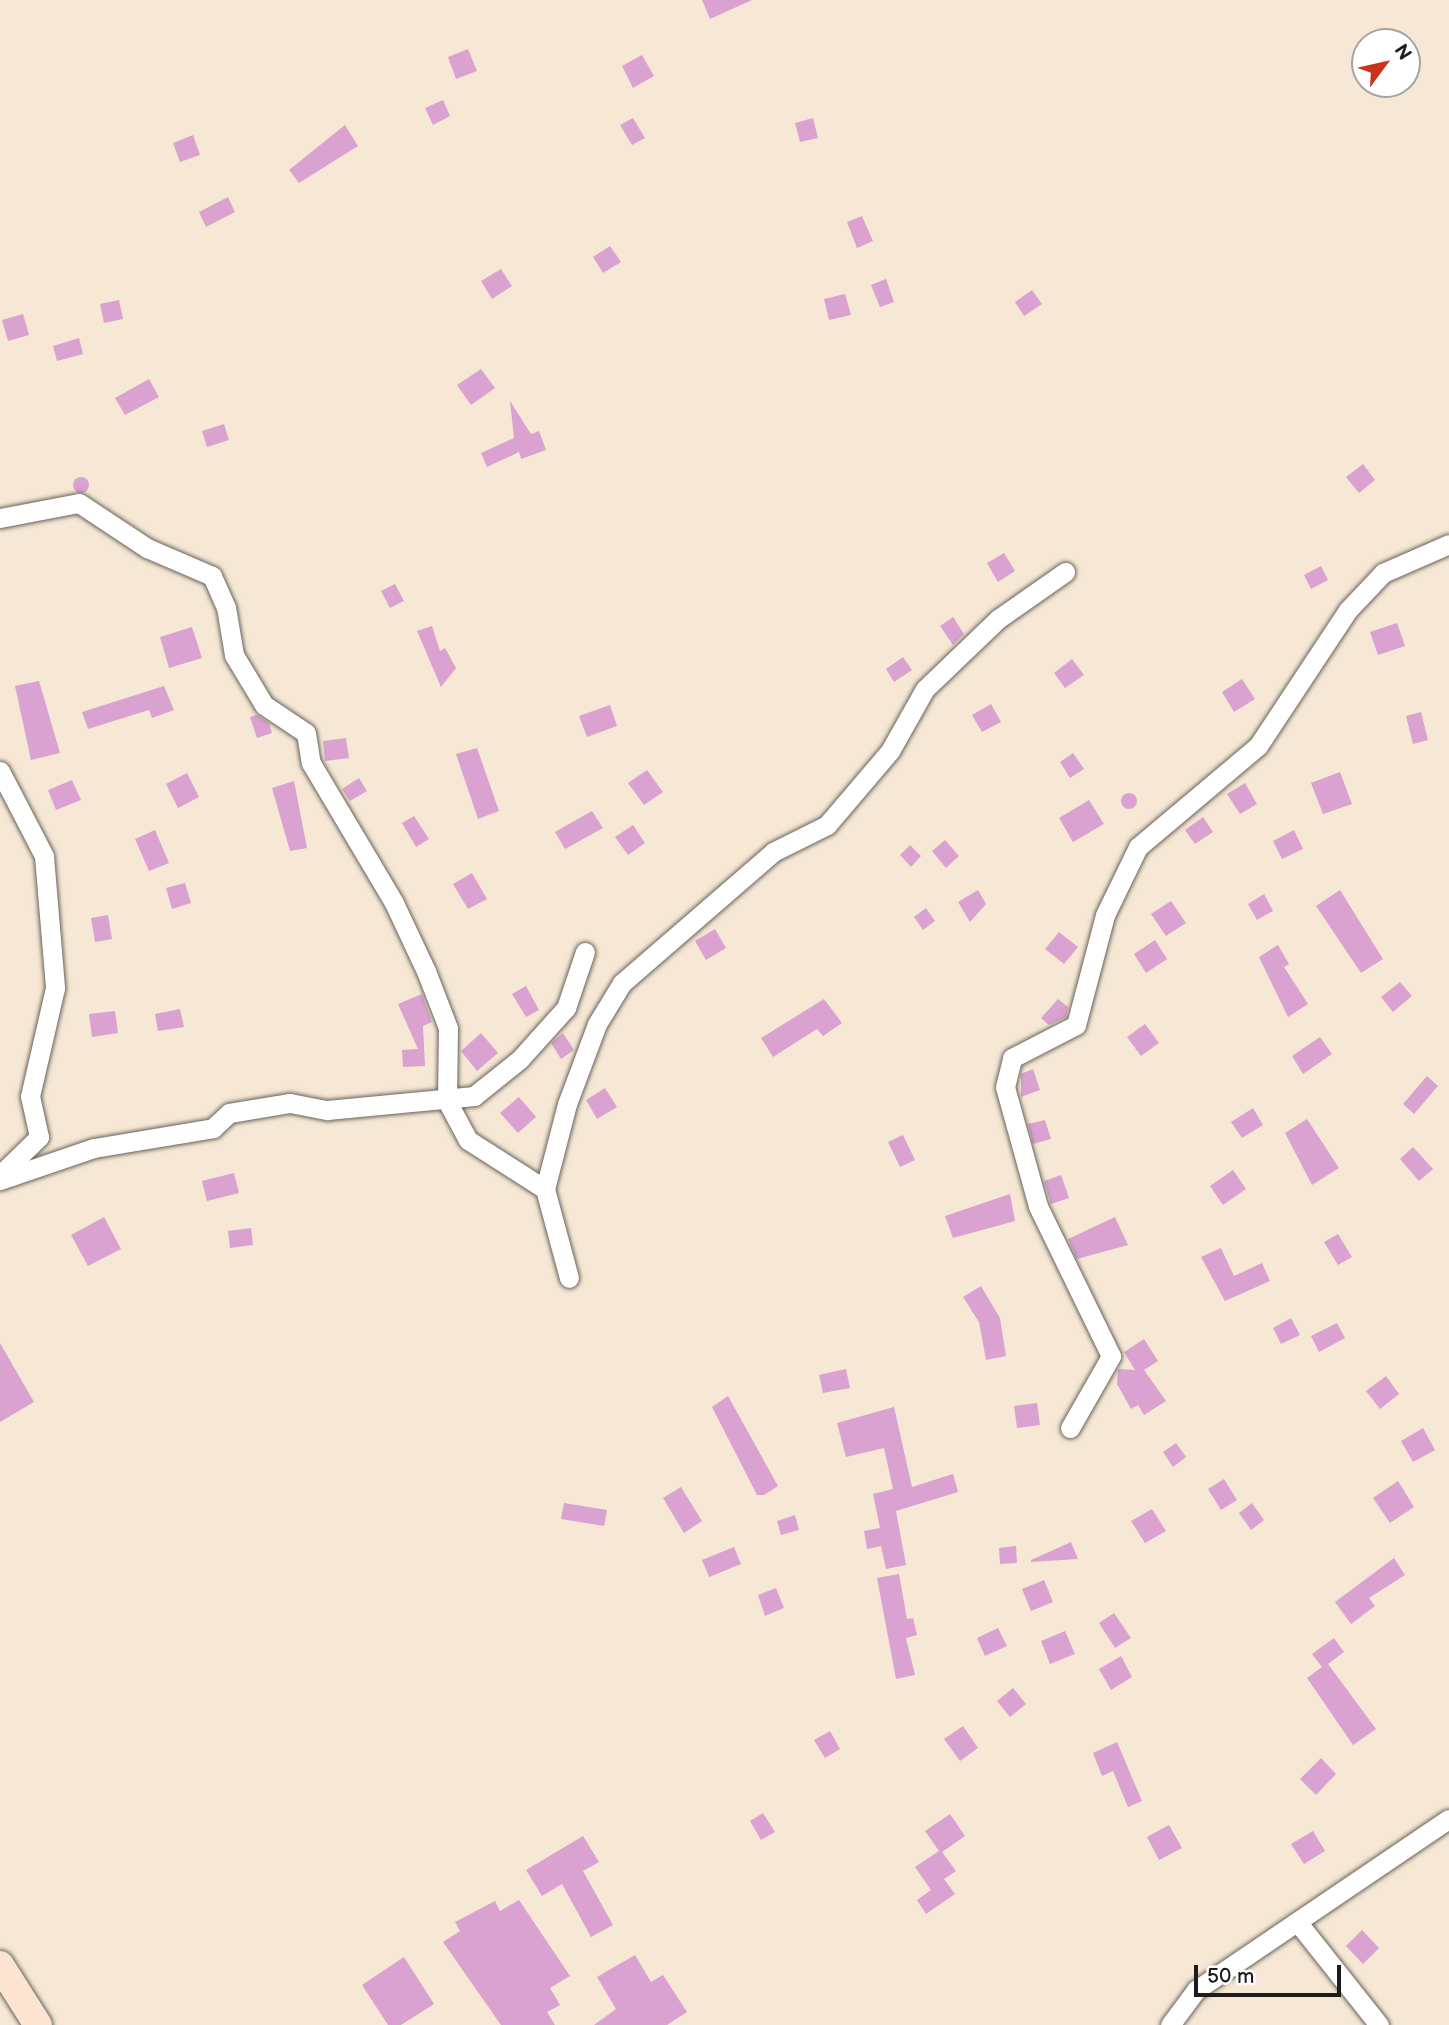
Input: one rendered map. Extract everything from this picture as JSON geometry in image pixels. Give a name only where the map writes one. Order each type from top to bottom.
[{"type":"street","points":[[0,518],[79,503],[147,548],[212,576],[226,607],[234,655],[264,705],[306,733],[311,762],[426,971],[448,1028],[447,1101],[468,1140],[545,1189]]},
{"type":"street","points":[[1070,1427],[1111,1356],[1038,1206],[1005,1087],[1012,1058],[1076,1025],[1105,915],[1138,847],[1258,746],[1348,610],[1383,573],[1449,544]]},
{"type":"street","points":[[569,1278],[545,1189],[567,1104],[597,1024],[622,983],[773,852],[827,825],[890,751],[925,689],[998,619],[1065,572]]},
{"type":"street","points":[[0,771],[44,856],[53,921],[55,988],[30,1096],[39,1137],[30,1174]]},
{"type":"street","points":[[0,1180],[30,1174],[94,1148],[213,1128],[229,1112],[290,1103],[327,1110],[447,1101],[474,1096],[520,1059],[566,1008],[585,952]]},
{"type":"street","points":[[0,1175],[39,1137]]},
{"type":"street","points":[[1170,2025],[1196,1990],[1299,1924],[1449,1819]]},
{"type":"street","points":[[1299,1924],[1379,2025]]},
{"type":"street","points":[[0,1965],[38,2025]]},
{"type":"building","points":[[702,0],[752,0],[710,19]]},
{"type":"building","points":[[468,49],[477,71],[456,79],[448,57]]},
{"type":"building","points":[[642,55],[654,76],[633,88],[622,66]]},
{"type":"building","points":[[443,100],[450,116],[433,125],[425,108]]},
{"type":"building","points":[[633,118],[645,138],[632,145],[620,125]]},
{"type":"building","points":[[813,118],[818,138],[800,142],[795,123]]},
{"type":"building","points":[[345,125],[358,146],[299,183],[289,170]]},
{"type":"building","points":[[193,135],[200,155],[180,162],[173,143]]},
{"type":"building","points":[[228,197],[235,212],[206,227],[199,212]]},
{"type":"building","points":[[862,216],[873,241],[857,248],[847,222]]},
{"type":"building","points":[[610,246],[621,262],[603,273],[593,257]]},
{"type":"building","points":[[501,269],[512,286],[492,299],[481,281]]},
{"type":"building","points":[[886,279],[894,302],[880,307],[871,285]]},
{"type":"building","points":[[1032,290],[1042,304],[1024,316],[1015,302]]},
{"type":"building","points":[[845,294],[851,315],[829,320],[824,299]]},
{"type":"building","points":[[119,300],[123,319],[104,323],[100,304]]},
{"type":"building","points":[[23,314],[29,335],[8,341],[2,320]]},
{"type":"building","points":[[79,338],[83,354],[57,361],[53,346]]},
{"type":"building","points":[[481,369],[495,388],[471,405],[457,385]]},
{"type":"building","points":[[149,379],[159,397],[125,415],[115,398]]},
{"type":"building","points":[[510,401],[531,434],[539,431],[546,450],[521,459],[519,452],[487,467],[481,453],[514,438]]},
{"type":"building","points":[[224,424],[229,440],[207,447],[202,431]]},
{"type":"building","points":[[1363,464],[1375,480],[1359,493],[1346,477]]},
{"type":"building","points":[[78,477],[84,477],[89,485],[87,491],[78,493],[73,488],[73,482]]},
{"type":"building","points":[[1004,553],[1015,571],[998,582],[987,563]]},
{"type":"building","points":[[1321,566],[1328,580],[1311,589],[1304,575]]},
{"type":"building","points":[[395,584],[404,601],[390,608],[381,591]]},
{"type":"building","points":[[953,617],[964,634],[953,645],[940,626]]},
{"type":"building","points":[[1397,623],[1405,646],[1378,655],[1370,632]]},
{"type":"building","points":[[432,626],[440,651],[445,648],[456,668],[441,687],[417,631]]},
{"type":"building","points":[[192,627],[202,658],[169,668],[160,637]]},
{"type":"building","points":[[903,657],[912,670],[894,682],[886,669]]},
{"type":"building","points":[[1072,659],[1084,675],[1065,688],[1054,673]]},
{"type":"building","points":[[1242,679],[1255,699],[1234,712],[1222,692]]},
{"type":"building","points":[[39,681],[60,753],[31,760],[15,686]]},
{"type":"building","points":[[164,686],[174,710],[152,718],[149,710],[88,729],[82,712]]},
{"type":"building","points":[[991,704],[1001,722],[982,732],[972,715]]},
{"type":"building","points":[[610,705],[617,726],[587,737],[579,716]]},
{"type":"building","points":[[1421,712],[1428,740],[1413,744],[1406,716]]},
{"type":"building","points":[[257,715],[269,723],[272,733],[257,738],[250,717]]},
{"type":"building","points":[[346,738],[349,758],[325,761],[323,741]]},
{"type":"building","points":[[477,748],[499,811],[478,819],[456,754]]},
{"type":"building","points":[[1073,753],[1084,769],[1070,778],[1060,762]]},
{"type":"building","points":[[647,770],[663,792],[644,805],[628,783]]},
{"type":"building","points":[[1340,772],[1352,804],[1323,814],[1311,783]]},
{"type":"building","points":[[187,773],[199,797],[178,808],[166,784]]},
{"type":"building","points":[[359,778],[367,791],[350,801],[342,789]]},
{"type":"building","points":[[72,780],[81,800],[56,810],[48,790]]},
{"type":"building","points":[[294,781],[307,848],[290,851],[272,788]]},
{"type":"building","points":[[1245,783],[1257,804],[1240,814],[1227,794]]},
{"type":"building","points":[[1126,793],[1132,793],[1137,801],[1135,807],[1126,809],[1121,804],[1121,798]]},
{"type":"building","points":[[1089,800],[1104,824],[1073,842],[1059,818]]},
{"type":"building","points":[[592,811],[603,828],[565,849],[555,832]]},
{"type":"building","points":[[414,816],[429,839],[416,847],[402,823]]},
{"type":"building","points":[[1203,817],[1213,832],[1195,844],[1185,830]]},
{"type":"building","points":[[633,825],[645,843],[628,855],[615,837]]},
{"type":"building","points":[[155,830],[169,863],[149,871],[135,839]]},
{"type":"building","points":[[1294,830],[1303,849],[1282,859],[1273,841]]},
{"type":"building","points":[[945,840],[959,856],[946,868],[932,851]]},
{"type":"building","points":[[910,845],[921,856],[911,867],[900,855]]},
{"type":"building","points":[[472,873],[487,899],[468,909],[453,884]]},
{"type":"building","points":[[185,883],[191,903],[172,909],[166,888]]},
{"type":"building","points":[[978,890],[986,904],[970,922],[958,902]]},
{"type":"building","points":[[1340,890],[1383,959],[1361,973],[1316,906]]},
{"type":"building","points":[[1264,894],[1273,911],[1257,920],[1248,904]]},
{"type":"building","points":[[1171,901],[1186,923],[1166,936],[1151,914]]},
{"type":"building","points":[[926,908],[935,921],[923,930],[914,917]]},
{"type":"building","points":[[108,915],[112,939],[95,942],[91,918]]},
{"type":"building","points":[[715,929],[726,948],[706,960],[695,941]]},
{"type":"building","points":[[1059,932],[1078,947],[1064,964],[1045,949]]},
{"type":"building","points":[[1155,940],[1167,959],[1146,973],[1134,954]]},
{"type":"building","points":[[1278,945],[1289,964],[1284,967],[1308,1004],[1288,1017],[1259,957]]},
{"type":"building","points":[[1400,982],[1412,996],[1393,1012],[1381,997]]},
{"type":"building","points":[[526,986],[539,1010],[526,1017],[512,994]]},
{"type":"building","points":[[422,994],[432,1022],[423,1026],[425,1066],[403,1067],[402,1050],[418,1049],[398,1004]]},
{"type":"building","points":[[824,999],[842,1023],[823,1036],[817,1029],[773,1057],[761,1038]]},
{"type":"building","points":[[1058,999],[1068,1007],[1066,1017],[1049,1025],[1041,1018]]},
{"type":"building","points":[[180,1009],[184,1027],[158,1031],[155,1014]]},
{"type":"building","points":[[115,1011],[118,1033],[92,1037],[89,1014]]},
{"type":"building","points":[[1145,1024],[1159,1043],[1141,1056],[1127,1037]]},
{"type":"building","points":[[481,1033],[498,1053],[477,1071],[461,1051]]},
{"type":"building","points":[[563,1033],[574,1050],[561,1059],[551,1043]]},
{"type":"building","points":[[1320,1037],[1332,1054],[1303,1074],[1292,1056]]},
{"type":"building","points":[[1033,1069],[1040,1090],[1021,1097],[1021,1074]]},
{"type":"building","points":[[1427,1076],[1438,1086],[1414,1114],[1403,1104]]},
{"type":"building","points":[[605,1088],[617,1107],[597,1119],[586,1100]]},
{"type":"building","points":[[519,1097],[536,1117],[518,1133],[500,1113]]},
{"type":"building","points":[[1253,1108],[1263,1125],[1242,1138],[1231,1122]]},
{"type":"building","points":[[1307,1119],[1339,1168],[1312,1185],[1285,1133]]},
{"type":"building","points":[[1045,1120],[1051,1139],[1033,1144],[1028,1124]]},
{"type":"building","points":[[903,1135],[915,1160],[900,1167],[888,1142]]},
{"type":"building","points":[[1413,1147],[1433,1169],[1419,1181],[1400,1159]]},
{"type":"building","points":[[1233,1170],[1246,1189],[1223,1205],[1210,1186]]},
{"type":"building","points":[[234,1173],[239,1193],[207,1201],[202,1181]]},
{"type":"building","points":[[1061,1175],[1069,1198],[1051,1204],[1044,1181]]},
{"type":"building","points":[[1010,1194],[1015,1221],[953,1238],[945,1216]]},
{"type":"building","points":[[104,1217],[121,1249],[88,1266],[71,1235]]},
{"type":"building","points":[[1115,1217],[1128,1245],[1077,1259],[1068,1239]]},
{"type":"building","points":[[251,1228],[253,1245],[230,1248],[228,1231]]},
{"type":"building","points":[[1338,1234],[1352,1257],[1338,1265],[1324,1242]]},
{"type":"building","points":[[1221,1248],[1234,1276],[1262,1263],[1270,1281],[1225,1301],[1201,1257]]},
{"type":"building","points":[[981,1286],[1000,1318],[1006,1356],[986,1360],[979,1322],[963,1297]]},
{"type":"building","points":[[1291,1318],[1300,1335],[1281,1344],[1273,1328]]},
{"type":"building","points":[[1337,1323],[1345,1338],[1319,1352],[1311,1336]]},
{"type":"building","points":[[1144,1339],[1158,1361],[1144,1370],[1166,1401],[1144,1415],[1138,1405],[1131,1409],[1117,1384],[1118,1369],[1135,1370],[1124,1352]]},
{"type":"building","points":[[0,1343],[34,1402],[0,1422]]},
{"type":"building","points":[[846,1369],[850,1388],[823,1393],[819,1375]]},
{"type":"building","points":[[1386,1376],[1399,1394],[1380,1409],[1366,1391]]},
{"type":"building","points":[[728,1396],[778,1486],[764,1495],[757,1495],[712,1407]]},
{"type":"building","points":[[1037,1403],[1040,1425],[1017,1428],[1014,1406]]},
{"type":"building","points":[[894,1407],[912,1487],[953,1474],[958,1492],[896,1511],[906,1565],[886,1569],[881,1546],[867,1549],[864,1531],[880,1528],[873,1494],[893,1489],[884,1448],[846,1457],[837,1423]]},
{"type":"building","points":[[1423,1428],[1435,1450],[1413,1462],[1401,1441]]},
{"type":"building","points":[[1176,1443],[1186,1457],[1173,1467],[1163,1452]]},
{"type":"building","points":[[1224,1479],[1237,1500],[1221,1510],[1208,1489]]},
{"type":"building","points":[[1398,1481],[1414,1507],[1390,1523],[1373,1498]]},
{"type":"building","points":[[681,1487],[702,1521],[684,1533],[663,1498]]},
{"type":"building","points":[[564,1503],[607,1510],[604,1526],[561,1519]]},
{"type":"building","points":[[1252,1503],[1264,1520],[1251,1530],[1239,1513]]},
{"type":"building","points":[[1152,1509],[1166,1531],[1145,1543],[1131,1521]]},
{"type":"building","points":[[795,1515],[799,1530],[781,1535],[777,1521]]},
{"type":"building","points":[[1071,1542],[1078,1559],[1031,1562],[1031,1560]]},
{"type":"building","points":[[1016,1546],[1017,1563],[1000,1564],[999,1548]]},
{"type":"building","points":[[734,1547],[741,1564],[709,1577],[702,1560]]},
{"type":"building","points":[[1394,1558],[1405,1575],[1369,1598],[1375,1606],[1351,1624],[1335,1602]]},
{"type":"building","points":[[899,1574],[907,1619],[913,1618],[917,1635],[906,1638],[915,1675],[896,1679],[877,1578]]},
{"type":"building","points":[[1044,1580],[1053,1602],[1031,1611],[1022,1589]]},
{"type":"building","points":[[776,1588],[784,1608],[765,1616],[758,1595]]},
{"type":"building","points":[[1114,1613],[1131,1638],[1115,1648],[1099,1623]]},
{"type":"building","points":[[998,1628],[1007,1646],[985,1656],[977,1638]]},
{"type":"building","points":[[1065,1631],[1075,1654],[1050,1664],[1041,1641]]},
{"type":"building","points":[[1334,1638],[1344,1652],[1328,1664],[1376,1729],[1353,1745],[1307,1678],[1322,1667],[1312,1654]]},
{"type":"building","points":[[1121,1656],[1132,1677],[1111,1690],[1099,1669]]},
{"type":"building","points":[[1013,1688],[1026,1704],[1010,1717],[997,1701]]},
{"type":"building","points":[[963,1726],[978,1748],[960,1761],[944,1739]]},
{"type":"building","points":[[830,1731],[840,1749],[825,1758],[814,1740]]},
{"type":"building","points":[[1117,1742],[1142,1801],[1128,1807],[1113,1771],[1102,1776],[1093,1753]]},
{"type":"building","points":[[1321,1758],[1336,1774],[1316,1795],[1300,1779]]},
{"type":"building","points":[[763,1813],[775,1832],[761,1840],[750,1821]]},
{"type":"building","points":[[950,1814],[965,1836],[942,1852],[956,1871],[944,1879],[955,1894],[926,1914],[917,1900],[931,1890],[915,1867],[939,1851],[925,1831]]},
{"type":"building","points":[[1169,1825],[1182,1848],[1159,1860],[1147,1837]]},
{"type":"building","points":[[1313,1831],[1325,1851],[1304,1864],[1291,1844]]},
{"type":"building","points":[[583,1836],[599,1862],[583,1871],[613,1925],[591,1937],[562,1884],[542,1896],[526,1870]]},
{"type":"building","points":[[519,1900],[570,1976],[550,1988],[560,2005],[547,2012],[555,2025],[501,2025],[443,1942],[460,1931],[455,1922],[495,1901],[500,1911]]},
{"type":"building","points":[[1362,1930],[1379,1948],[1363,1964],[1346,1946]]},
{"type":"building","points":[[635,1955],[651,1982],[663,1975],[687,2012],[667,2025],[594,2025],[616,2009],[597,1977]]},
{"type":"building","points":[[404,1957],[434,2004],[401,2025],[388,2025],[362,1985]]}]
